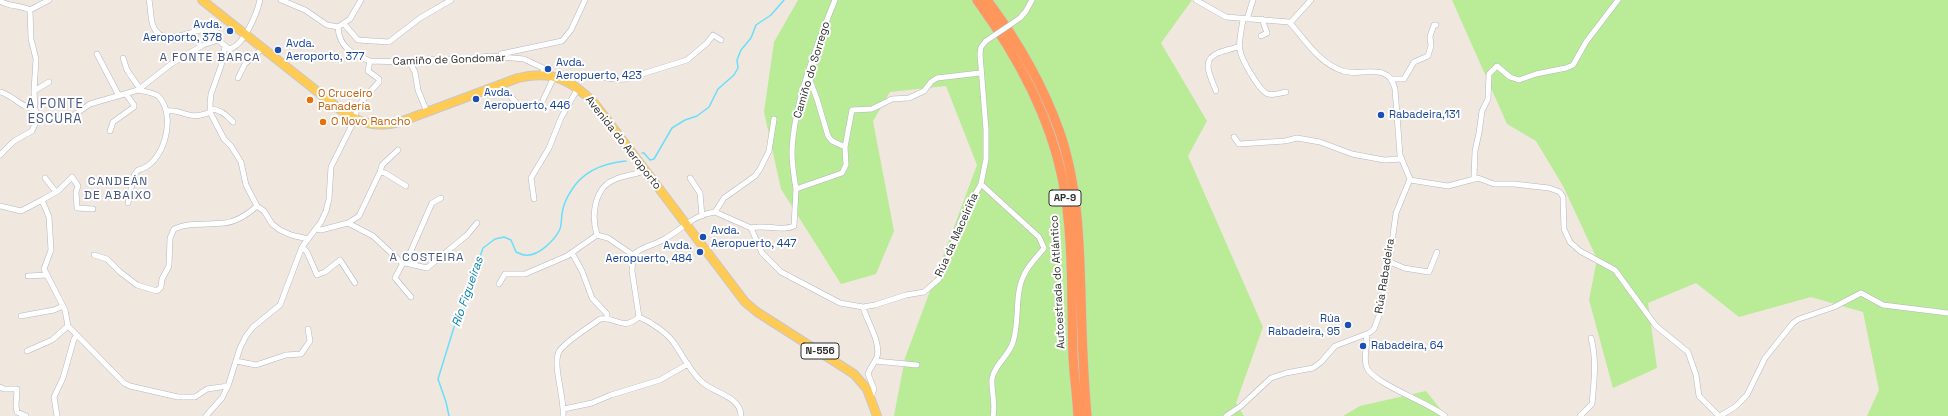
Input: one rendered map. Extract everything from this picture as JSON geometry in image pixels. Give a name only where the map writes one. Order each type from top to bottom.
[{"type":"highway","name":"Autoestrada do Atlántico","points":[[977,0],[996,25],[1026,78],[1049,134],[1062,176],[1068,220],[1072,270],[1073,356],[1078,416]]},
{"type":"highway","name":"Autoestrada do Atlántico","points":[[987,0],[1003,21],[1035,74],[1059,130],[1070,175],[1076,220],[1080,271],[1082,355],[1087,416]]},
{"type":"main road","name":"Avenida do Aeroporto","points":[[202,0],[355,119],[376,125],[387,126],[525,77],[544,75],[569,82],[596,104],[685,224],[748,305],[849,370],[863,384],[871,397],[877,416]]},
{"type":"street","points":[[30,10],[49,0]]},
{"type":"street","points":[[149,0],[153,26],[160,35],[172,37],[208,29],[218,33],[220,38],[218,40]]},
{"type":"street","points":[[218,40],[225,47],[229,49],[233,48],[245,33],[257,11],[260,0]]},
{"type":"street","points":[[281,0],[306,10],[327,25],[338,27],[350,19],[362,0]]},
{"type":"street","points":[[344,24],[358,40],[389,42],[420,18],[451,0]]},
{"type":"street","points":[[482,57],[486,54],[506,54],[519,49],[538,47],[562,41],[571,30],[585,0]]},
{"type":"street","name":"Camiño do Sorrego","points":[[751,228],[764,226],[784,228],[794,226],[796,189],[792,151],[800,101],[822,32],[835,0]]},
{"type":"street","name":"Rúa da Maceiriña","points":[[751,228],[762,253],[781,272],[840,303],[863,307],[924,292],[939,279],[945,267],[962,218],[981,184],[987,144],[980,73],[980,54],[982,47],[986,41],[1020,18],[1032,0]]},
{"type":"street","points":[[1196,0],[1226,17],[1285,21],[1290,23],[1312,50],[1337,68],[1347,72],[1380,72],[1391,78],[1404,79],[1414,62],[1428,56],[1431,46],[1430,36],[1434,25],[1436,25]]},
{"type":"street","points":[[1253,0],[1245,19],[1240,52],[1245,64],[1262,92],[1269,95],[1276,95],[1286,92]]},
{"type":"street","points":[[1290,23],[1311,0]]},
{"type":"street","points":[[1474,177],[1475,151],[1482,111],[1488,98],[1489,74],[1497,66],[1510,77],[1519,80],[1536,74],[1566,68],[1573,64],[1586,42],[1618,0]]},
{"type":"street","points":[[0,1],[5,4],[24,7],[30,10]]},
{"type":"street","points":[[0,155],[14,141],[32,131],[38,117],[35,109],[34,92],[36,59],[31,39],[30,10]]},
{"type":"street","points":[[1261,36],[1267,33],[1262,19]]},
{"type":"street","name":"Camiño de Gondomar","points":[[338,27],[338,34],[344,47],[356,56],[370,62],[490,56],[524,59],[543,68],[544,75]]},
{"type":"street","points":[[569,82],[576,78],[584,77],[602,77],[620,81],[687,60],[707,43],[713,35],[721,40]]},
{"type":"street","points":[[38,117],[62,120],[71,117],[90,104],[139,90],[171,64],[203,45],[218,40]]},
{"type":"street","points":[[1216,90],[1207,66],[1209,60],[1219,53],[1240,46]]},
{"type":"street","points":[[225,47],[221,66],[211,94],[210,111],[224,139],[231,146],[241,162],[246,185],[257,206],[264,211],[272,224],[280,230],[291,235],[308,239]]},
{"type":"street","points":[[238,78],[245,64],[263,48]]},
{"type":"street","points":[[97,54],[119,96]]},
{"type":"street","points":[[123,58],[127,70],[139,90],[153,93],[158,96],[167,112],[167,124],[159,153],[154,161],[134,174],[128,203]]},
{"type":"street","points":[[409,61],[415,72],[418,90],[427,112]]},
{"type":"street","points":[[206,416],[222,398],[228,386],[246,336],[253,327],[280,305],[302,247],[316,228],[328,206],[331,167],[355,119],[355,114],[360,105],[379,82],[368,71],[370,62]]},
{"type":"street","points":[[796,189],[842,173],[846,165],[845,147],[850,113],[852,110],[872,109],[892,99],[910,98],[924,91],[937,78],[980,73]]},
{"type":"street","points":[[808,75],[818,98],[828,136],[832,141],[845,147]]},
{"type":"street","points":[[543,100],[554,77]]},
{"type":"street","points":[[1391,78],[1395,89],[1399,149],[1410,180],[1448,186],[1474,177],[1494,184],[1514,184],[1549,188],[1560,192],[1563,197],[1564,229],[1570,242],[1580,251],[1612,267],[1622,278],[1656,326],[1688,352],[1696,375],[1699,396],[1720,416],[1735,407],[1747,395],[1755,382],[1760,364],[1776,342],[1793,323],[1799,319],[1834,307],[1861,293],[1883,305],[1948,313]]},
{"type":"street","points":[[34,92],[49,82]]},
{"type":"street","points":[[500,85],[516,102]]},
{"type":"street","points":[[534,199],[531,178],[549,148],[561,118],[578,88]]},
{"type":"street","points":[[0,92],[8,94],[27,107],[35,109]]},
{"type":"street","points":[[110,131],[113,122],[134,107],[126,94]]},
{"type":"street","points":[[167,112],[171,111],[193,116],[216,110],[226,114],[233,122]]},
{"type":"street","points":[[741,416],[741,412],[732,400],[704,384],[672,341],[665,334],[639,317],[632,270],[633,255],[638,251],[666,239],[685,224],[715,212],[724,198],[755,176],[769,151],[774,119]]},
{"type":"street","points":[[1234,137],[1239,144],[1285,141],[1297,138],[1320,142],[1352,154],[1384,160],[1402,159]]},
{"type":"street","points":[[316,228],[321,230],[348,222],[359,216],[382,165],[398,150]]},
{"type":"street","points":[[597,235],[594,221],[597,196],[600,192],[617,178],[637,174],[646,170]]},
{"type":"street","points":[[380,172],[385,173],[406,186]]},
{"type":"street","points":[[0,206],[21,211],[56,192],[72,177],[78,186],[76,192],[77,208],[93,209]]},
{"type":"street","points":[[45,178],[56,192]]},
{"type":"street","points":[[690,178],[700,193],[702,216]]},
{"type":"street","name":"Rúa Rabadeira","points":[[1226,416],[1241,406],[1271,378],[1286,372],[1313,368],[1321,362],[1335,346],[1372,332],[1378,322],[1390,262],[1396,213],[1410,180]]},
{"type":"street","points":[[981,184],[1039,236],[1044,248],[1024,274],[1020,287],[1014,341],[1006,357],[996,369],[992,380],[995,410],[993,416]]},
{"type":"street","points":[[411,297],[395,278],[405,263],[432,203],[441,198]]},
{"type":"street","points":[[42,200],[49,217],[51,244],[50,256],[44,268],[46,275],[63,306],[68,326],[107,367],[130,386],[184,397],[195,397],[207,388],[228,386]]},
{"type":"street","points":[[94,255],[107,258],[120,272],[136,285],[157,291],[161,287],[162,279],[169,266],[170,238],[174,229],[194,225],[226,223],[240,218],[257,206]]},
{"type":"street","points":[[715,212],[751,228]]},
{"type":"street","points":[[348,222],[369,233],[405,263],[425,268],[430,266],[467,235],[477,223]]},
{"type":"street","points":[[499,284],[505,274],[525,274],[572,253],[597,235]]},
{"type":"street","points":[[597,235],[608,238],[633,255]]},
{"type":"street","points":[[302,247],[307,252],[317,275],[325,272],[340,260],[354,283]]},
{"type":"street","points":[[1390,262],[1404,268],[1429,272],[1437,252]]},
{"type":"street","points":[[572,253],[582,272],[592,298],[607,314],[607,318]]},
{"type":"street","points":[[28,276],[46,275]]},
{"type":"street","points":[[21,316],[54,310],[63,306]]},
{"type":"street","points":[[863,307],[875,339],[878,353],[868,374],[874,389],[871,397]]},
{"type":"street","points":[[563,416],[564,399],[556,363],[558,354],[563,346],[600,319],[607,318],[619,324],[626,324],[639,317]]},
{"type":"street","points":[[27,351],[52,340],[68,326]]},
{"type":"street","points":[[236,362],[256,366],[286,355],[301,354],[310,341],[308,330]]},
{"type":"street","points":[[1366,334],[1365,362],[1368,371],[1407,396],[1440,412],[1445,416]]},
{"type":"street","points":[[57,416],[54,397],[61,383],[74,339],[77,336]]},
{"type":"street","points":[[1580,416],[1592,404],[1595,375],[1594,350],[1591,338]]},
{"type":"street","points":[[875,361],[917,365]]},
{"type":"street","points":[[564,409],[592,404],[611,395],[660,380],[688,364]]},
{"type":"street","points":[[0,387],[4,389],[17,390],[16,406],[18,412],[26,416]]},
{"type":"green space","points":[[798,0],[1192,0],[1161,43],[1207,121],[1188,156],[1263,327],[1236,403],[1244,416],[894,416],[905,358],[977,165],[946,86],[890,92],[873,121],[894,231],[876,274],[841,284],[781,189],[764,112],[774,42]]},
{"type":"green space","points":[[1452,0],[1948,0],[1948,416],[1867,416],[1879,390],[1863,312],[1811,297],[1739,317],[1696,283],[1648,303],[1657,368],[1613,388],[1589,300],[1597,259],[1563,186],[1536,141],[1507,124]]},
{"type":"green space","points":[[1426,391],[1446,416],[1343,416],[1360,406]]},
{"type":"waterway","name":"Río Figueiras","points":[[642,153],[644,153],[650,160],[654,159],[672,128],[685,120],[697,116],[709,107],[718,89],[734,75],[738,68],[737,60],[741,50],[751,38],[756,25],[771,15],[784,0]]},
{"type":"waterway","name":"Río Figueiras","points":[[449,416],[438,379],[455,324],[464,308],[468,291],[483,248],[495,239],[504,237],[511,240],[516,252],[530,255],[540,251],[546,247],[558,233],[561,225],[564,205],[576,184],[595,169],[626,161]]},
{"type":"place","name":"Avda. Aeroporto, 378","points":[[230,31]]},
{"type":"place","name":"Avda. Aeroporto, 377","points":[[278,50]]},
{"type":"place","name":"Avda. Aeropuerto, 423","points":[[548,69]]},
{"type":"place","name":"Avda. Aeropuerto, 446","points":[[476,99]]},
{"type":"place","name":"O Cruceiro Panadería","points":[[310,100]]},
{"type":"place","name":"Rabadeira,131","points":[[1381,115]]},
{"type":"place","name":"O Novo Rancho","points":[[323,122]]},
{"type":"place","name":"Avda. Aeropuerto, 447","points":[[703,237]]},
{"type":"place","name":"Avda. Aeropuerto, 484","points":[[700,252]]},
{"type":"place","name":"Rúa Rabadeira, 95","points":[[1348,325]]},
{"type":"place","name":"Rabadeira, 64","points":[[1363,346]]},
{"type":"district","name":"A FONTE BARCA","points":[[210,58]]},
{"type":"district","name":"A FONTE ESCURA","points":[[55,112]]},
{"type":"district","name":"CANDEÁN DE ABAIXO","points":[[118,189]]},
{"type":"district","name":"A COSTEIRA","points":[[427,258]]}]
